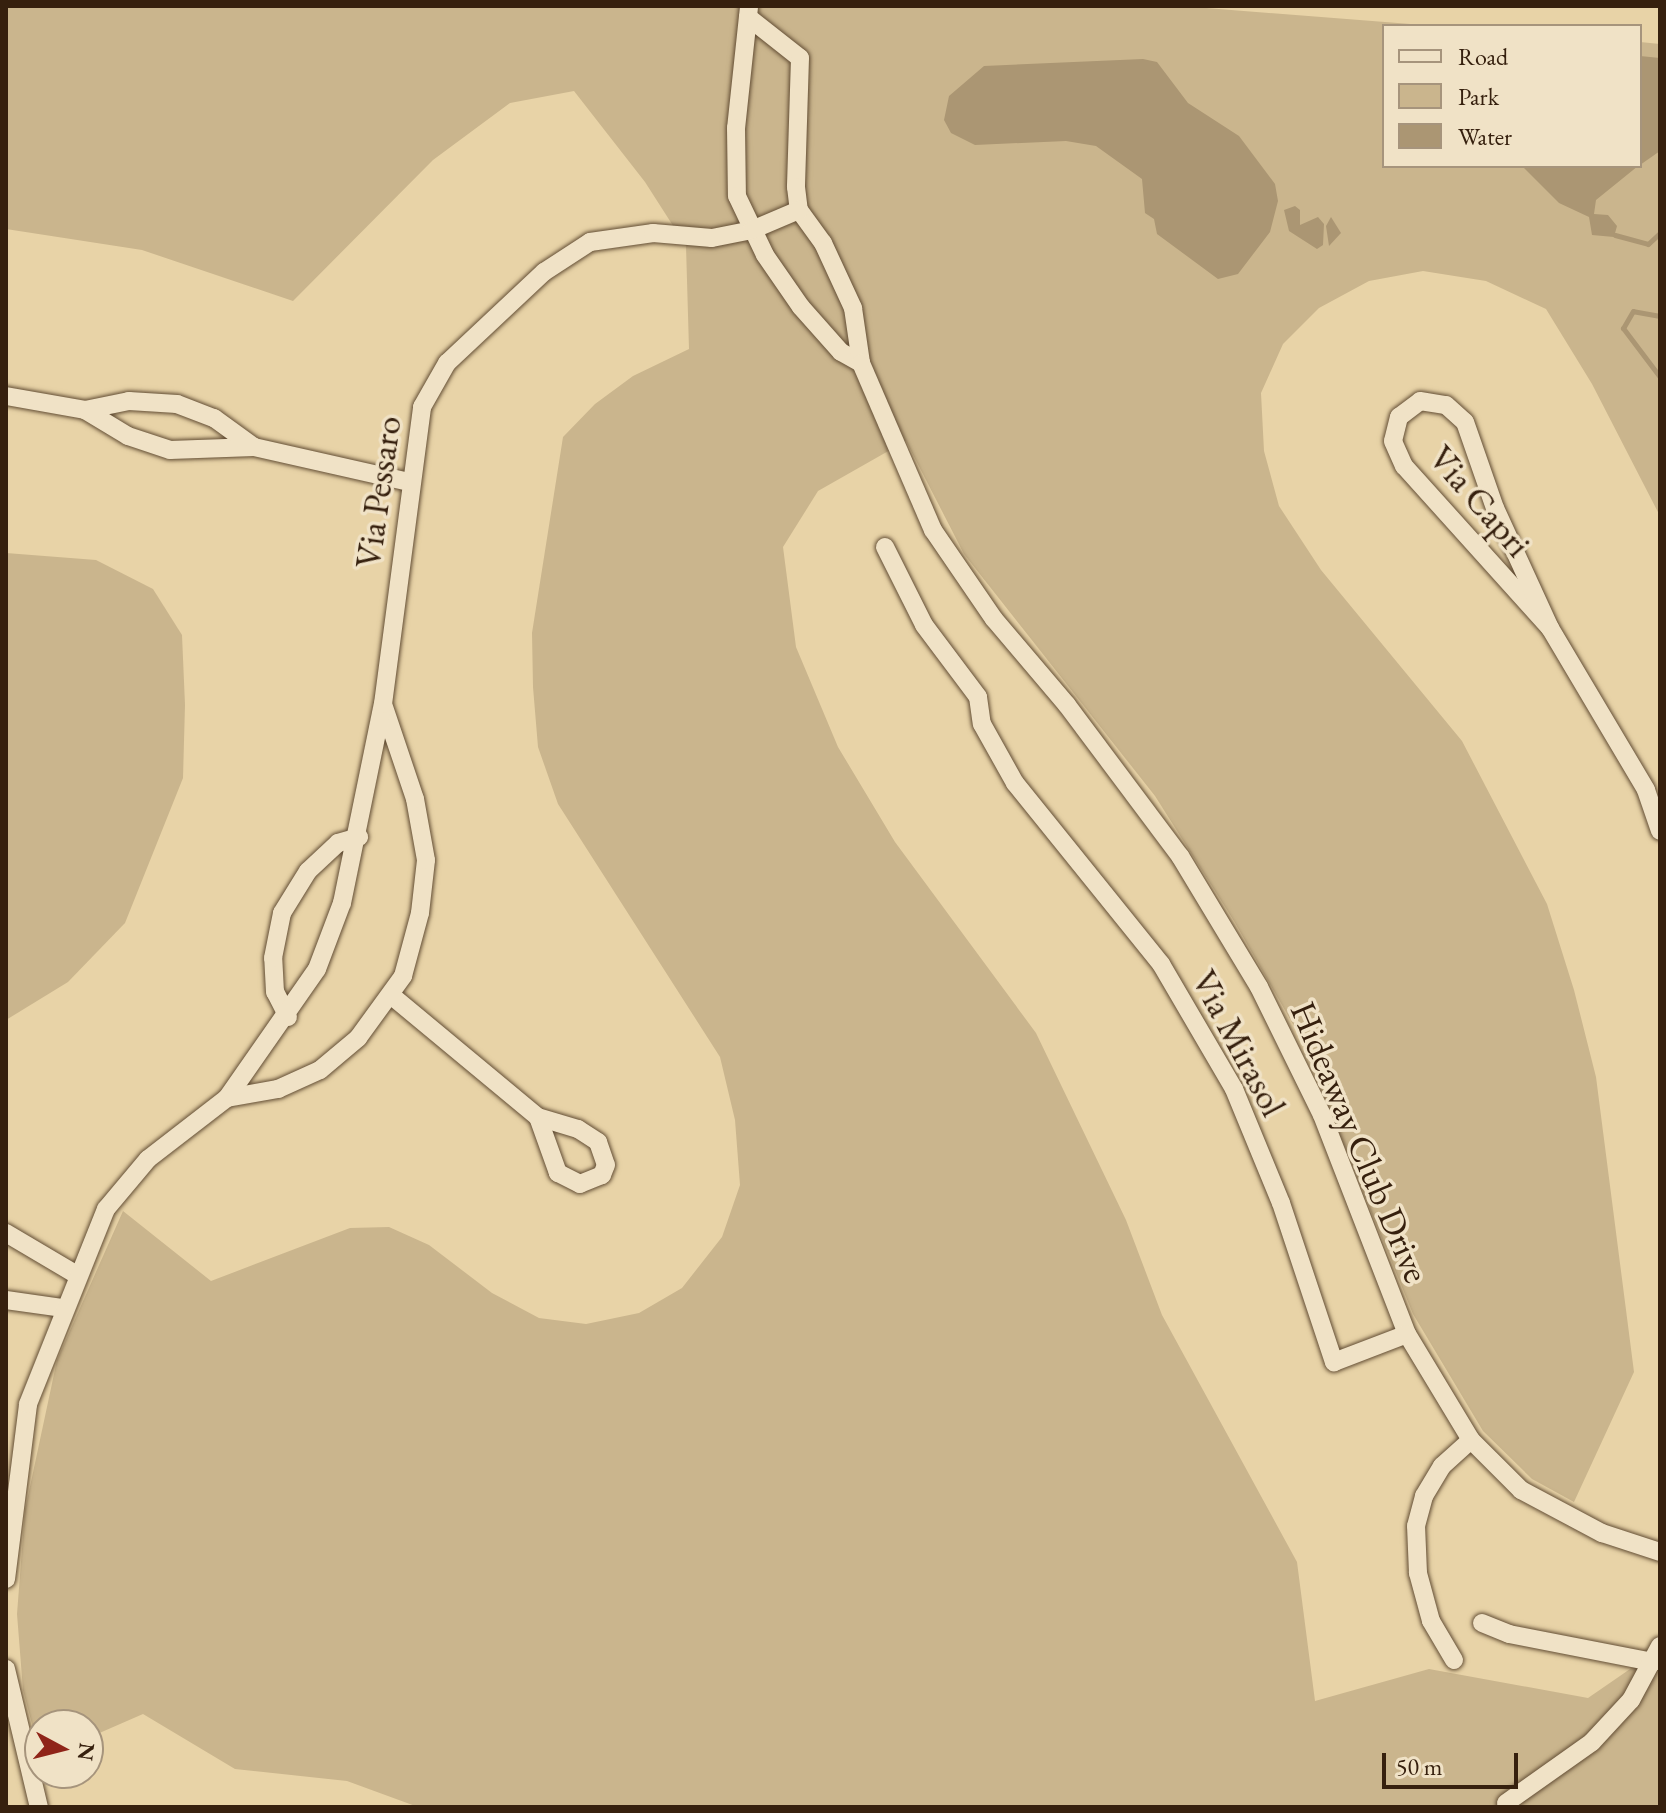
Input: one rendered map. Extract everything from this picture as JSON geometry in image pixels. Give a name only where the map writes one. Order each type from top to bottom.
[{"type":"street","name":"Hideaway Club Drive","points":[[749,12],[800,58],[799,210],[823,243],[853,308],[861,363],[933,530],[994,619],[1067,705],[1180,856],[1259,987],[1322,1115],[1407,1334],[1471,1440],[1521,1490],[1602,1533],[1660,1552]]},
{"type":"street","name":"Hideaway Club Drive","points":[[749,12],[736,128],[737,196],[752,230],[801,307],[841,352],[861,363]]},
{"type":"street","name":"Via Pessaro","points":[[6,1579],[9,1515],[28,1404],[63,1308],[106,1209],[148,1159],[227,1098],[288,1017],[317,969],[359,837],[383,704],[409,482],[422,407],[447,363],[544,272],[590,242],[653,233],[712,238],[752,230],[799,210]]},
{"type":"street","points":[[6,396],[85,410],[128,436],[170,450],[254,447],[409,482]]},
{"type":"street","points":[[85,410],[129,401],[177,404],[214,418],[254,447]]},
{"type":"street","name":"Via Capri","points":[[1550,628],[1404,466],[1393,441],[1399,417],[1420,401],[1446,405],[1465,422],[1495,508],[1550,628],[1646,790],[1660,831]]},
{"type":"street","name":"Via Mirasol","points":[[885,547],[924,625],[978,697],[982,724],[1015,783],[1161,964],[1234,1089],[1281,1203],[1334,1362],[1407,1334]]},
{"type":"street","name":"Via Pessaro","points":[[227,1098],[278,1089],[320,1070],[358,1038],[392,996],[403,976],[420,913],[426,860],[415,799],[383,704]]},
{"type":"street","name":"Via Capri","points":[[1646,790],[1660,805]]},
{"type":"street","points":[[288,1017],[275,992],[274,970],[282,913],[308,871],[338,843],[359,837]]},
{"type":"street","points":[[392,996],[538,1117]]},
{"type":"street","points":[[6,1233],[77,1275]]},
{"type":"street","points":[[6,1300],[63,1308]]},
{"type":"street","points":[[1454,1660],[1431,1621],[1418,1573],[1416,1526],[1424,1496],[1442,1466],[1471,1440]]},
{"type":"street","points":[[1482,1623],[1509,1634],[1658,1653],[1631,1700],[1592,1742],[1506,1803]]},
{"type":"street","points":[[6,1669],[34,1803]]},
{"type":"green space","points":[[6,6],[1181,6],[1410,24],[1382,24],[1382,168],[1642,168],[1642,42],[1660,44],[1660,516],[1592,384],[1546,309],[1486,281],[1423,271],[1369,281],[1319,308],[1283,344],[1261,393],[1264,451],[1279,506],[1321,570],[1462,741],[1547,904],[1574,990],[1596,1077],[1634,1372],[1574,1502],[1532,1479],[1483,1431],[1413,1314],[1298,1033],[1234,921],[1155,796],[964,554],[906,441],[818,491],[783,547],[796,647],[838,747],[895,842],[1036,1033],[1126,1220],[1162,1315],[1297,1562],[1315,1701],[1429,1669],[1588,1698],[1633,1667],[1660,1668],[1660,1807],[418,1807],[347,1781],[235,1769],[143,1714],[104,1731],[104,1709],[28,1709],[23,1690],[17,1614],[25,1510],[57,1360],[123,1211],[211,1281],[350,1228],[389,1227],[429,1245],[492,1293],[539,1318],[586,1324],[639,1313],[682,1288],[722,1237],[740,1185],[735,1120],[720,1057],[558,804],[538,747],[533,687],[532,633],[563,437],[595,404],[633,376],[689,349],[686,246],[645,182],[574,91],[510,103],[433,160],[293,301],[142,250],[6,229]]},
{"type":"green space","points":[[6,553],[96,560],[153,589],[182,635],[185,705],[183,778],[125,923],[68,982],[6,1020]]},
{"type":"water","points":[[1642,56],[1660,58],[1660,151],[1642,164]]},
{"type":"water","points":[[1143,59],[1157,62],[1188,103],[1239,136],[1275,184],[1278,201],[1270,232],[1238,274],[1218,279],[1157,234],[1154,219],[1145,213],[1142,179],[1096,146],[1066,141],[975,145],[951,133],[944,120],[949,96],[984,66]]},
{"type":"water","points":[[1524,168],[1636,168],[1596,200],[1594,214],[1608,215],[1617,226],[1614,237],[1592,235],[1589,217],[1559,203]]},
{"type":"water","points":[[1295,206],[1300,210],[1300,225],[1318,217],[1324,224],[1323,245],[1317,249],[1289,231],[1284,210]]},
{"type":"water","points":[[1331,217],[1341,233],[1329,246],[1326,226]]},
{"type":"waterway","points":[[1615,235],[1648,244],[1660,233]]},
{"type":"waterway","points":[[1660,316],[1633,311],[1623,328],[1660,377]]}]
